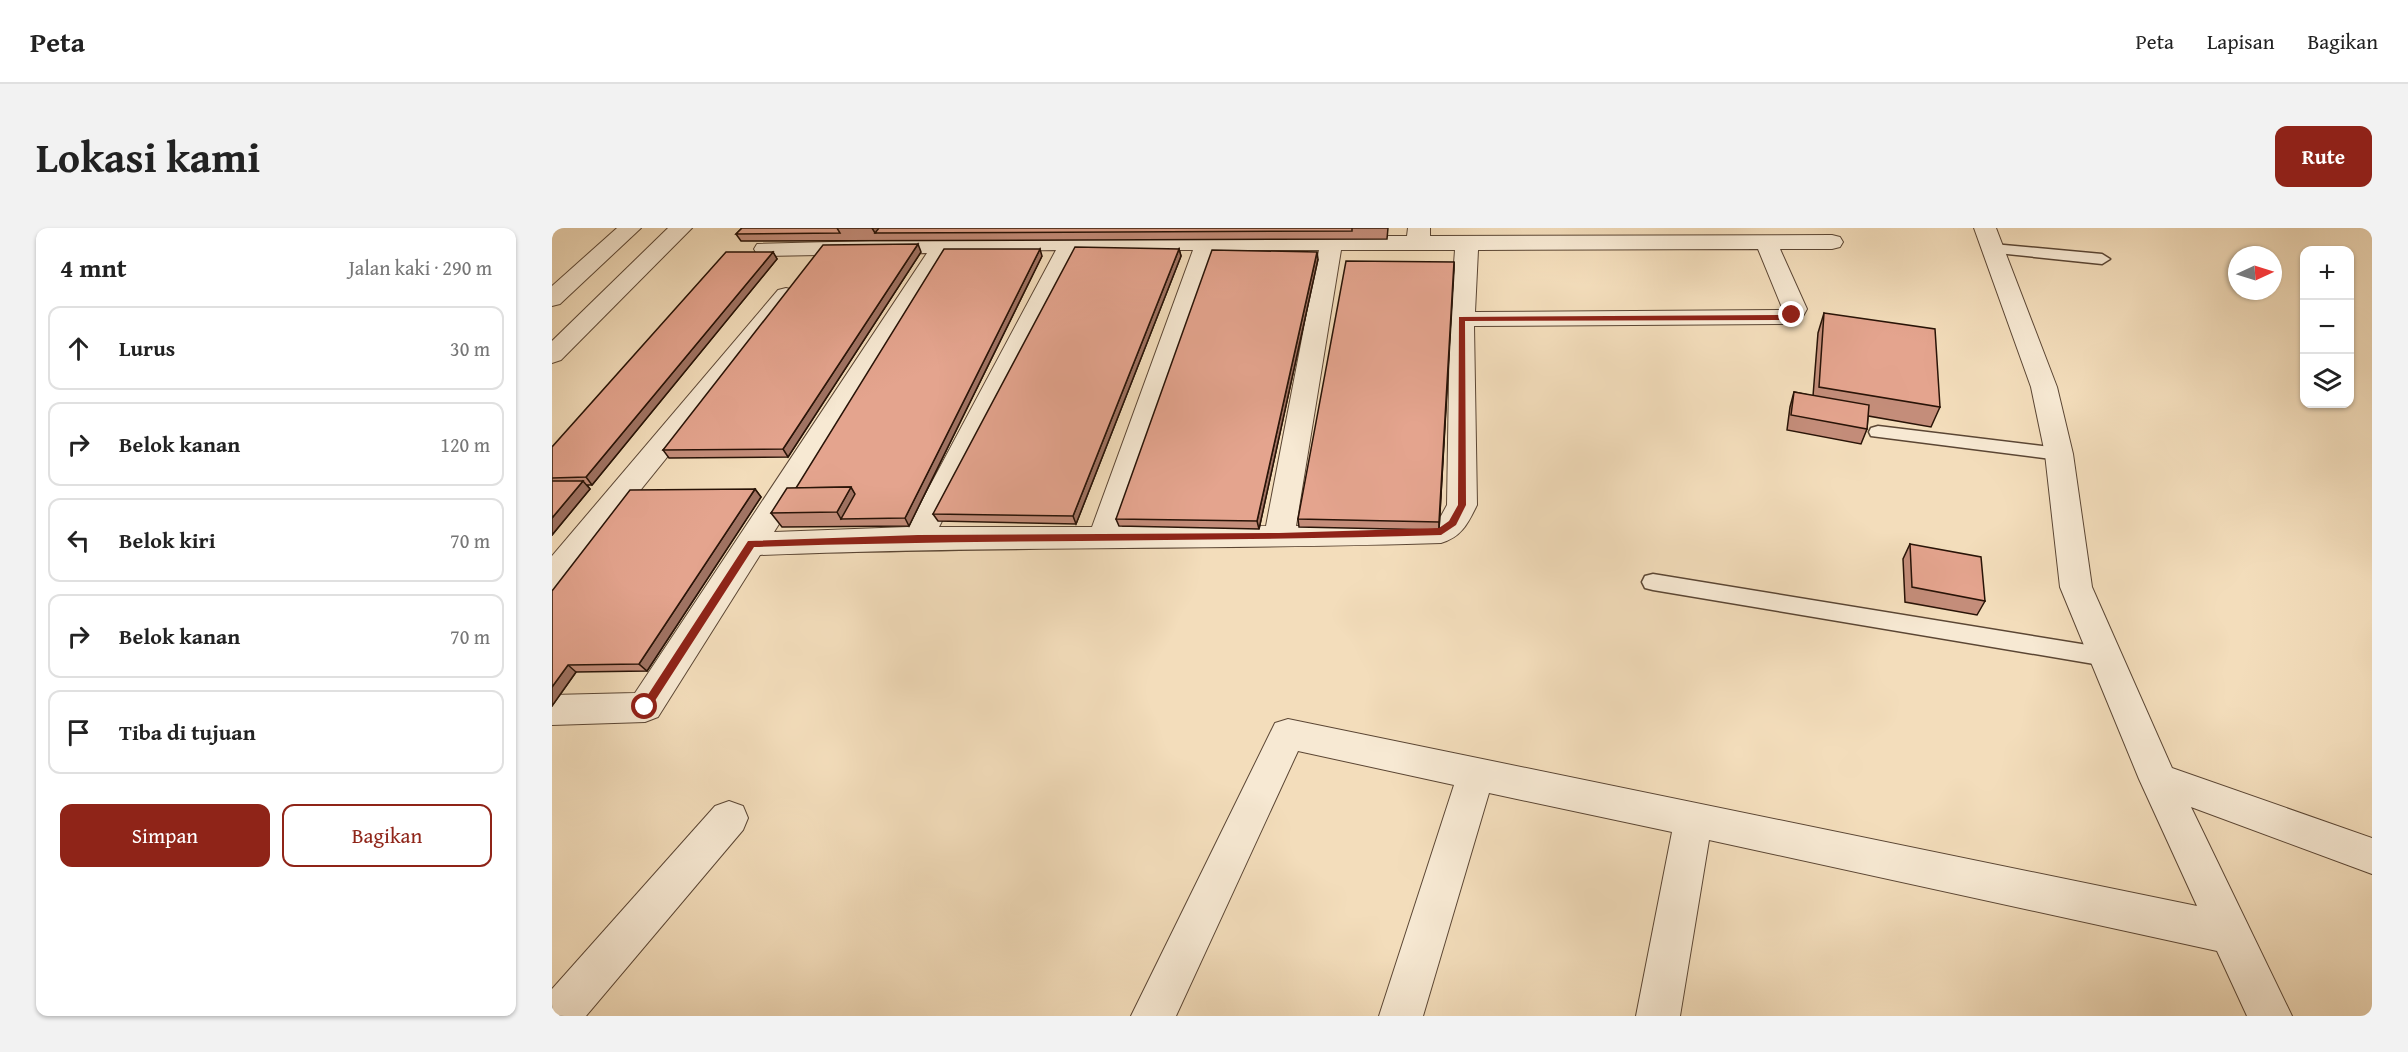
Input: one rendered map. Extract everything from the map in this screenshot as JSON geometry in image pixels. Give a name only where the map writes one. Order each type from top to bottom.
[{"type":"street","points":[[552,299],[630,228]]},
{"type":"street","points":[[552,355],[681,228]]},
{"type":"street","points":[[765,249],[1071,243],[1331,244],[1418,236],[1467,243],[1832,242]]},
{"type":"street","points":[[1989,238],[2044,387],[2059,454],[2076,587],[2158,779],[2270,1016]]},
{"type":"street","points":[[1104,536],[1207,242]]},
{"type":"street","points":[[1462,319],[1785,317],[1792,315],[1795,309],[1766,242]]},
{"type":"street","points":[[918,538],[1071,243]]},
{"type":"street","points":[[751,544],[918,538],[1279,537],[1441,532],[1453,523],[1462,505],[1462,319],[1467,243]]},
{"type":"street","points":[[1279,537],[1331,244]]},
{"type":"street","points":[[552,710],[645,707],[943,246]]},
{"type":"street","points":[[552,578],[824,248]]},
{"type":"street","points":[[1153,1016],[1288,734],[2230,933]]},
{"type":"street","points":[[1401,1016],[1476,775]]},
{"type":"street","points":[[2158,779],[2372,856]]},
{"type":"street","points":[[557,1016],[729,818]]},
{"type":"street","points":[[1658,1016],[1692,821]]},
{"type":"lane","points":[[1989,238],[2102,259]]},
{"type":"lane","points":[[1878,432],[2059,454]]},
{"type":"lane","points":[[1653,582],[2106,657]]},
{"type":"building","points":[[742,228],[837,228],[840,233],[736,234]]},
{"type":"building","points":[[879,228],[1352,228],[1352,231],[875,233]]},
{"type":"building","points":[[918,244],[783,449],[663,450],[823,245]]},
{"type":"building","points":[[1075,247],[1179,249],[1073,516],[933,514]]},
{"type":"building","points":[[944,249],[1040,249],[905,518],[841,519],[855,494],[851,487],[796,488]]},
{"type":"building","points":[[1212,250],[1317,252],[1257,521],[1116,519]]},
{"type":"building","points":[[726,252],[773,252],[586,477],[552,478],[552,447]]},
{"type":"building","points":[[1346,261],[1454,262],[1439,522],[1298,519]]},
{"type":"building","points":[[1824,313],[1935,329],[1940,407],[1819,387]]},
{"type":"building","points":[[1794,392],[1869,405],[1867,429],[1791,415]]},
{"type":"building","points":[[552,481],[583,481],[552,518]]},
{"type":"building","points":[[851,487],[837,512],[771,513],[787,488]]},
{"type":"building","points":[[755,489],[639,664],[568,665],[552,687],[552,591],[630,490]]},
{"type":"building","points":[[1910,544],[1981,557],[1985,601],[1912,587]]},
{"type":"route","points":[[645,707],[751,544],[918,538],[1279,537],[1441,532],[1453,523],[1462,505],[1462,319],[1785,317],[1792,315]]}]
